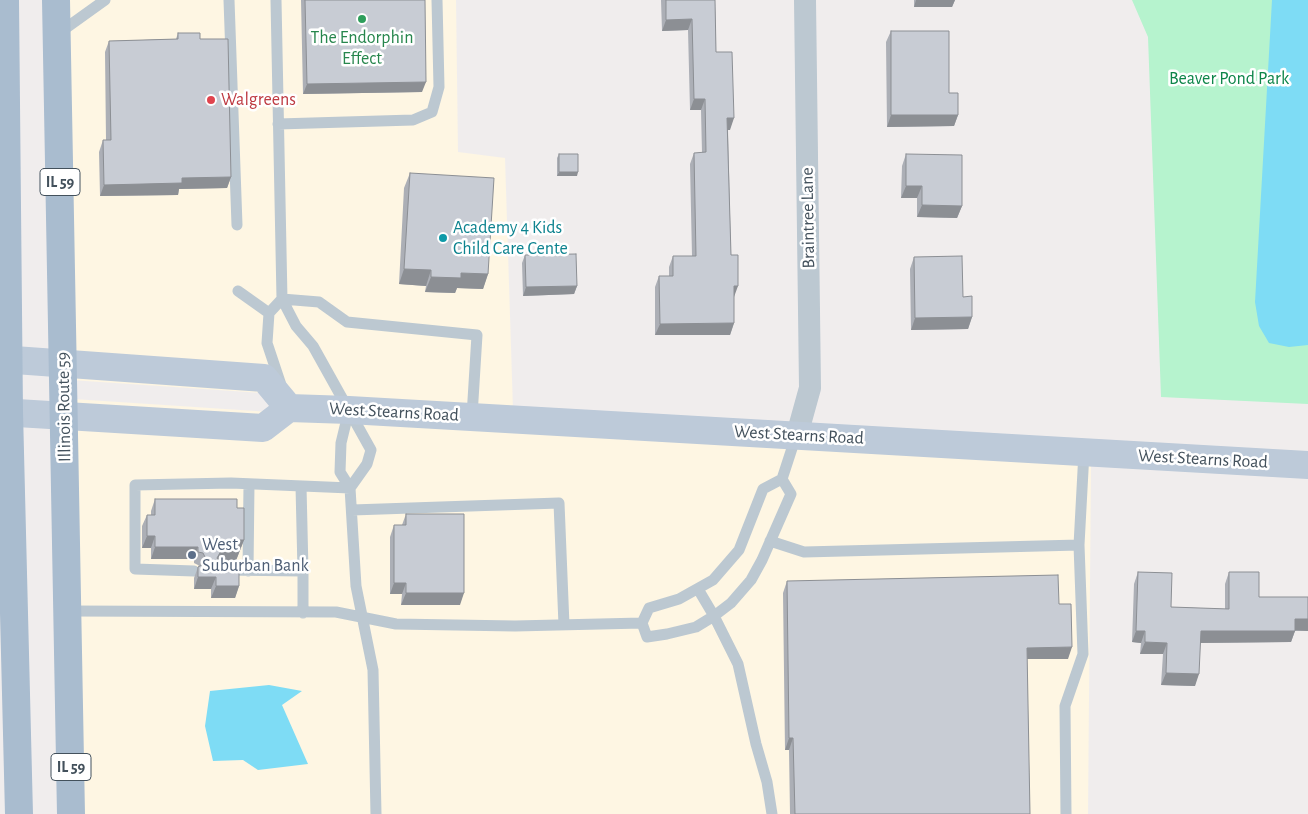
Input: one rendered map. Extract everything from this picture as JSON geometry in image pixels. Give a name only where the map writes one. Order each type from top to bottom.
[{"type":"main road","points":[[5,0],[3,127],[7,616],[19,814]]},
{"type":"main road","name":"Illinois Route 59","points":[[56,0],[71,814]]},
{"type":"main road","points":[[4,359],[264,378],[289,408],[263,428],[5,412]]},
{"type":"main road","name":"West Stearns Road","points":[[289,408],[472,416],[1308,465]]},
{"type":"street","name":"Braintree Lane","points":[[797,435],[810,388],[805,0]]},
{"type":"lane","points":[[58,34],[105,0]]},
{"type":"lane","points":[[229,0],[237,225]]},
{"type":"lane","points":[[276,0],[282,299],[296,326],[312,346],[371,450],[367,464],[350,488]]},
{"type":"lane","points":[[278,124],[413,120],[432,112],[439,87],[437,0]]},
{"type":"lane","points":[[238,290],[269,313]]},
{"type":"lane","points":[[282,299],[269,313],[267,343],[289,408]]},
{"type":"lane","points":[[282,299],[319,302],[347,322],[477,335],[472,416]]},
{"type":"lane","points":[[349,410],[341,444],[340,472],[350,488],[356,586],[373,670],[376,814]]},
{"type":"lane","points":[[782,479],[791,494],[751,580],[731,603],[696,627],[647,637],[642,623],[649,608],[680,599],[713,580],[739,550],[763,489],[782,479],[797,435]]},
{"type":"lane","points":[[1066,814],[1065,706],[1083,654],[1078,545],[1084,452]]},
{"type":"lane","points":[[194,571],[135,570],[135,484],[231,483],[350,488]]},
{"type":"lane","points":[[248,571],[250,484]]},
{"type":"lane","points":[[301,486],[303,613]]},
{"type":"lane","points":[[352,510],[559,503],[564,625]]},
{"type":"lane","points":[[770,541],[804,552],[1078,545]]},
{"type":"lane","points":[[220,570],[303,571]]},
{"type":"lane","points":[[698,589],[738,664],[756,744],[767,782],[772,814]]},
{"type":"lane","points":[[68,611],[336,612],[396,624],[564,625],[642,623]]},
{"type":"shaded area","points":[[65,0],[456,0],[458,152],[505,158],[513,410],[71,380]]},
{"type":"shaded area","points":[[73,399],[1091,466],[1088,814],[83,814]]},
{"type":"green space","name":"Beaver Pond Park","points":[[1132,0],[1308,0],[1308,404],[1161,397],[1148,37]]},
{"type":"water","points":[[1272,0],[1308,0],[1308,345],[1289,347],[1269,343],[1259,326],[1255,302]]},
{"type":"water","points":[[269,685],[302,691],[282,705],[308,764],[258,770],[243,760],[213,761],[205,726],[210,691]]},
{"type":"building","points":[[305,0],[425,0],[426,82],[307,84]]},
{"type":"building","points":[[666,0],[715,0],[716,52],[732,52],[734,118],[727,118],[731,255],[738,255],[738,286],[734,286],[734,323],[660,324],[659,276],[673,276],[673,256],[696,256],[694,153],[706,152],[705,99],[694,99],[692,19],[666,20]]},
{"type":"building","points":[[891,31],[949,31],[949,93],[958,93],[958,115],[891,115]]},
{"type":"building","name":"Walgreens","points":[[178,33],[200,33],[200,39],[228,39],[231,177],[182,178],[182,183],[104,185],[103,140],[111,140],[109,41],[178,39]]},
{"type":"building","points":[[559,154],[578,154],[578,172],[559,172]]},
{"type":"building","points":[[906,154],[962,155],[962,206],[922,205],[922,186],[906,186]]},
{"type":"building","name":"Academy 4 Kids Child Care Cente","points":[[410,173],[494,178],[488,274],[461,273],[461,278],[431,277],[431,270],[404,269]]},
{"type":"building","points":[[576,254],[577,286],[526,287],[525,255]]},
{"type":"building","points":[[962,256],[963,297],[972,296],[972,317],[915,318],[914,257]]},
{"type":"building","name":"West Suburban Bank","points":[[155,499],[237,499],[237,508],[244,508],[244,540],[239,540],[239,551],[221,551],[217,558],[221,565],[239,566],[239,586],[216,586],[216,577],[198,577],[198,567],[204,564],[206,559],[203,553],[198,552],[198,547],[155,547],[155,536],[147,536],[147,515],[155,515]]},
{"type":"building","points":[[406,514],[464,514],[464,593],[406,593],[406,583],[394,583],[394,525],[406,525]]},
{"type":"building","points":[[1138,572],[1172,573],[1171,607],[1229,609],[1229,572],[1259,572],[1259,597],[1308,597],[1308,619],[1295,619],[1295,631],[1201,631],[1199,674],[1166,673],[1167,643],[1145,642],[1145,631],[1136,631]]},
{"type":"building","points":[[1058,575],[1059,604],[1071,604],[1072,647],[1027,648],[1030,814],[795,814],[793,738],[789,738],[787,581]]},
{"type":"place","name":"The Endorphin Effect","points":[[362,19]]},
{"type":"place","name":"Walgreens","points":[[211,100]]},
{"type":"place","name":"Academy 4 Kids Child Care Cente","points":[[443,238]]},
{"type":"place","name":"West Suburban Bank","points":[[192,555]]}]
